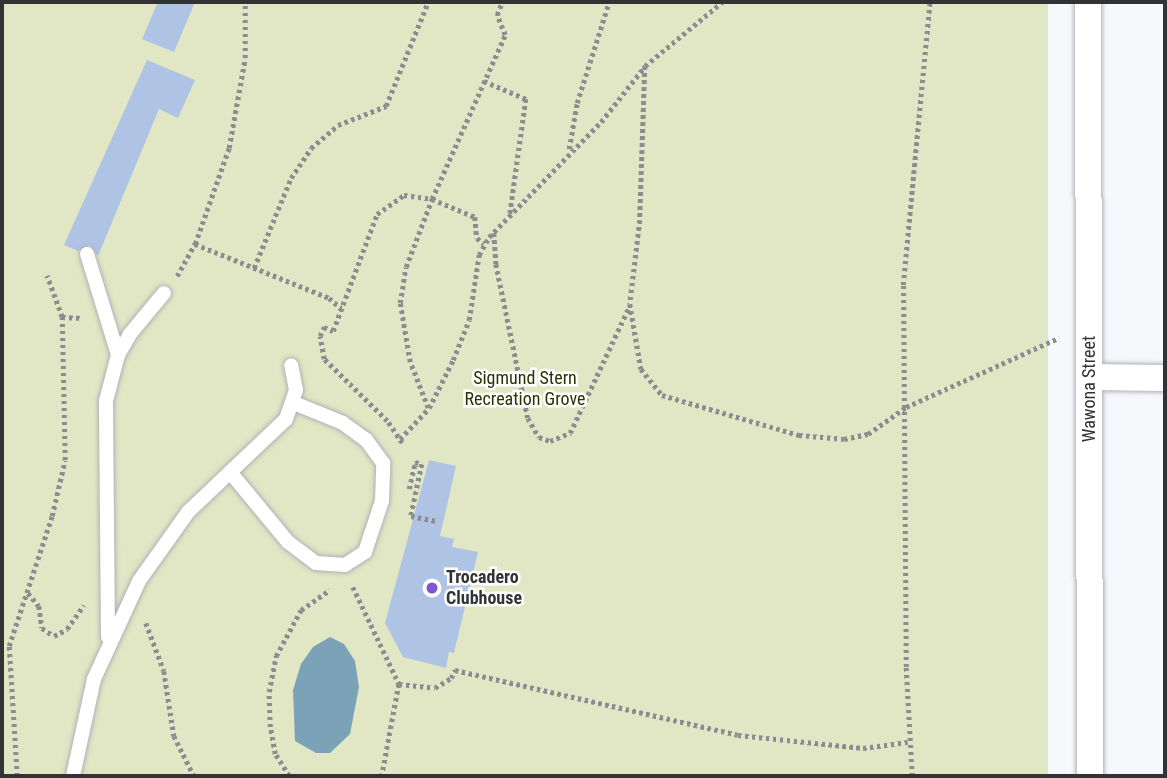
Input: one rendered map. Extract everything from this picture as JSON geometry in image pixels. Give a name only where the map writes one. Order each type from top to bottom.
[{"type":"street","name":"Wawona Street","points":[[1088,2],[1090,776]]},
{"type":"street","points":[[1089,377],[1165,378]]},
{"type":"lane","points":[[87,254],[118,355]]},
{"type":"lane","points":[[108,642],[105,422],[118,355],[130,334],[164,293]]},
{"type":"lane","points":[[73,776],[86,710],[108,642],[130,600],[171,533],[230,472],[276,433],[294,403],[296,390],[291,365]]},
{"type":"lane","points":[[230,472],[288,541],[316,562],[345,565],[365,552],[382,501],[383,463],[366,440],[343,424],[294,403]]},
{"type":"path","points":[[164,293],[195,244],[236,116],[246,58],[245,2]]},
{"type":"path","points":[[254,268],[291,178],[311,148],[338,125],[386,106],[428,2]]},
{"type":"path","points":[[429,408],[410,362],[400,303],[406,267],[432,199],[505,35],[497,15],[502,2]]},
{"type":"path","points":[[569,151],[577,103],[609,2]]},
{"type":"path","points":[[709,11],[715,2]]},
{"type":"path","points":[[400,439],[429,408],[470,320],[474,270],[484,244],[569,151],[601,122],[645,66],[722,2]]},
{"type":"path","points":[[912,776],[908,742],[906,220],[930,2]]},
{"type":"path","points":[[645,66],[640,220],[630,304],[641,369],[654,388],[673,399],[736,413],[799,435],[844,439],[868,434],[906,407],[1089,324]]},
{"type":"path","points":[[484,81],[526,99],[510,215]]},
{"type":"path","points":[[195,244],[341,308],[377,214],[404,195],[432,199],[475,217],[477,238],[484,244]]},
{"type":"path","points":[[494,231],[496,264],[528,418],[539,437],[550,441],[570,433],[630,304]]},
{"type":"path","points":[[17,776],[16,716],[8,653],[63,472],[66,390],[62,317],[47,276]]},
{"type":"path","points":[[62,317],[69,318]]},
{"type":"path","points":[[401,518],[415,462],[422,464],[411,516],[436,521]]},
{"type":"path","points":[[289,776],[275,754],[269,692],[287,630],[315,598],[351,583],[399,684],[382,776]]},
{"type":"path","points":[[28,593],[39,606],[40,622],[47,634],[67,629],[77,611]]},
{"type":"path","points":[[130,600],[158,649],[174,736],[194,776]]},
{"type":"path","points":[[399,684],[435,688],[455,670],[738,735],[863,748],[908,742]]},
{"type":"green space","name":"Sigmund Stern Recreation Grove","points":[[2,2],[1048,2],[1048,776],[2,776]]},
{"type":"water","points":[[330,637],[344,644],[355,661],[359,687],[350,734],[330,753],[316,753],[295,741],[293,690],[301,664],[313,647]]},
{"type":"building","points":[[158,2],[195,2],[174,52],[142,39]]},
{"type":"building","points":[[147,60],[195,80],[178,118],[159,109],[98,256],[90,245],[78,251],[64,245]]},
{"type":"building","name":"Trocadero Clubhouse","points":[[429,460],[456,466],[440,536],[454,539],[452,547],[478,552],[454,653],[449,652],[446,668],[403,657],[385,623]]},
{"type":"place","name":"Trocadero Clubhouse","points":[[432,588]]}]
